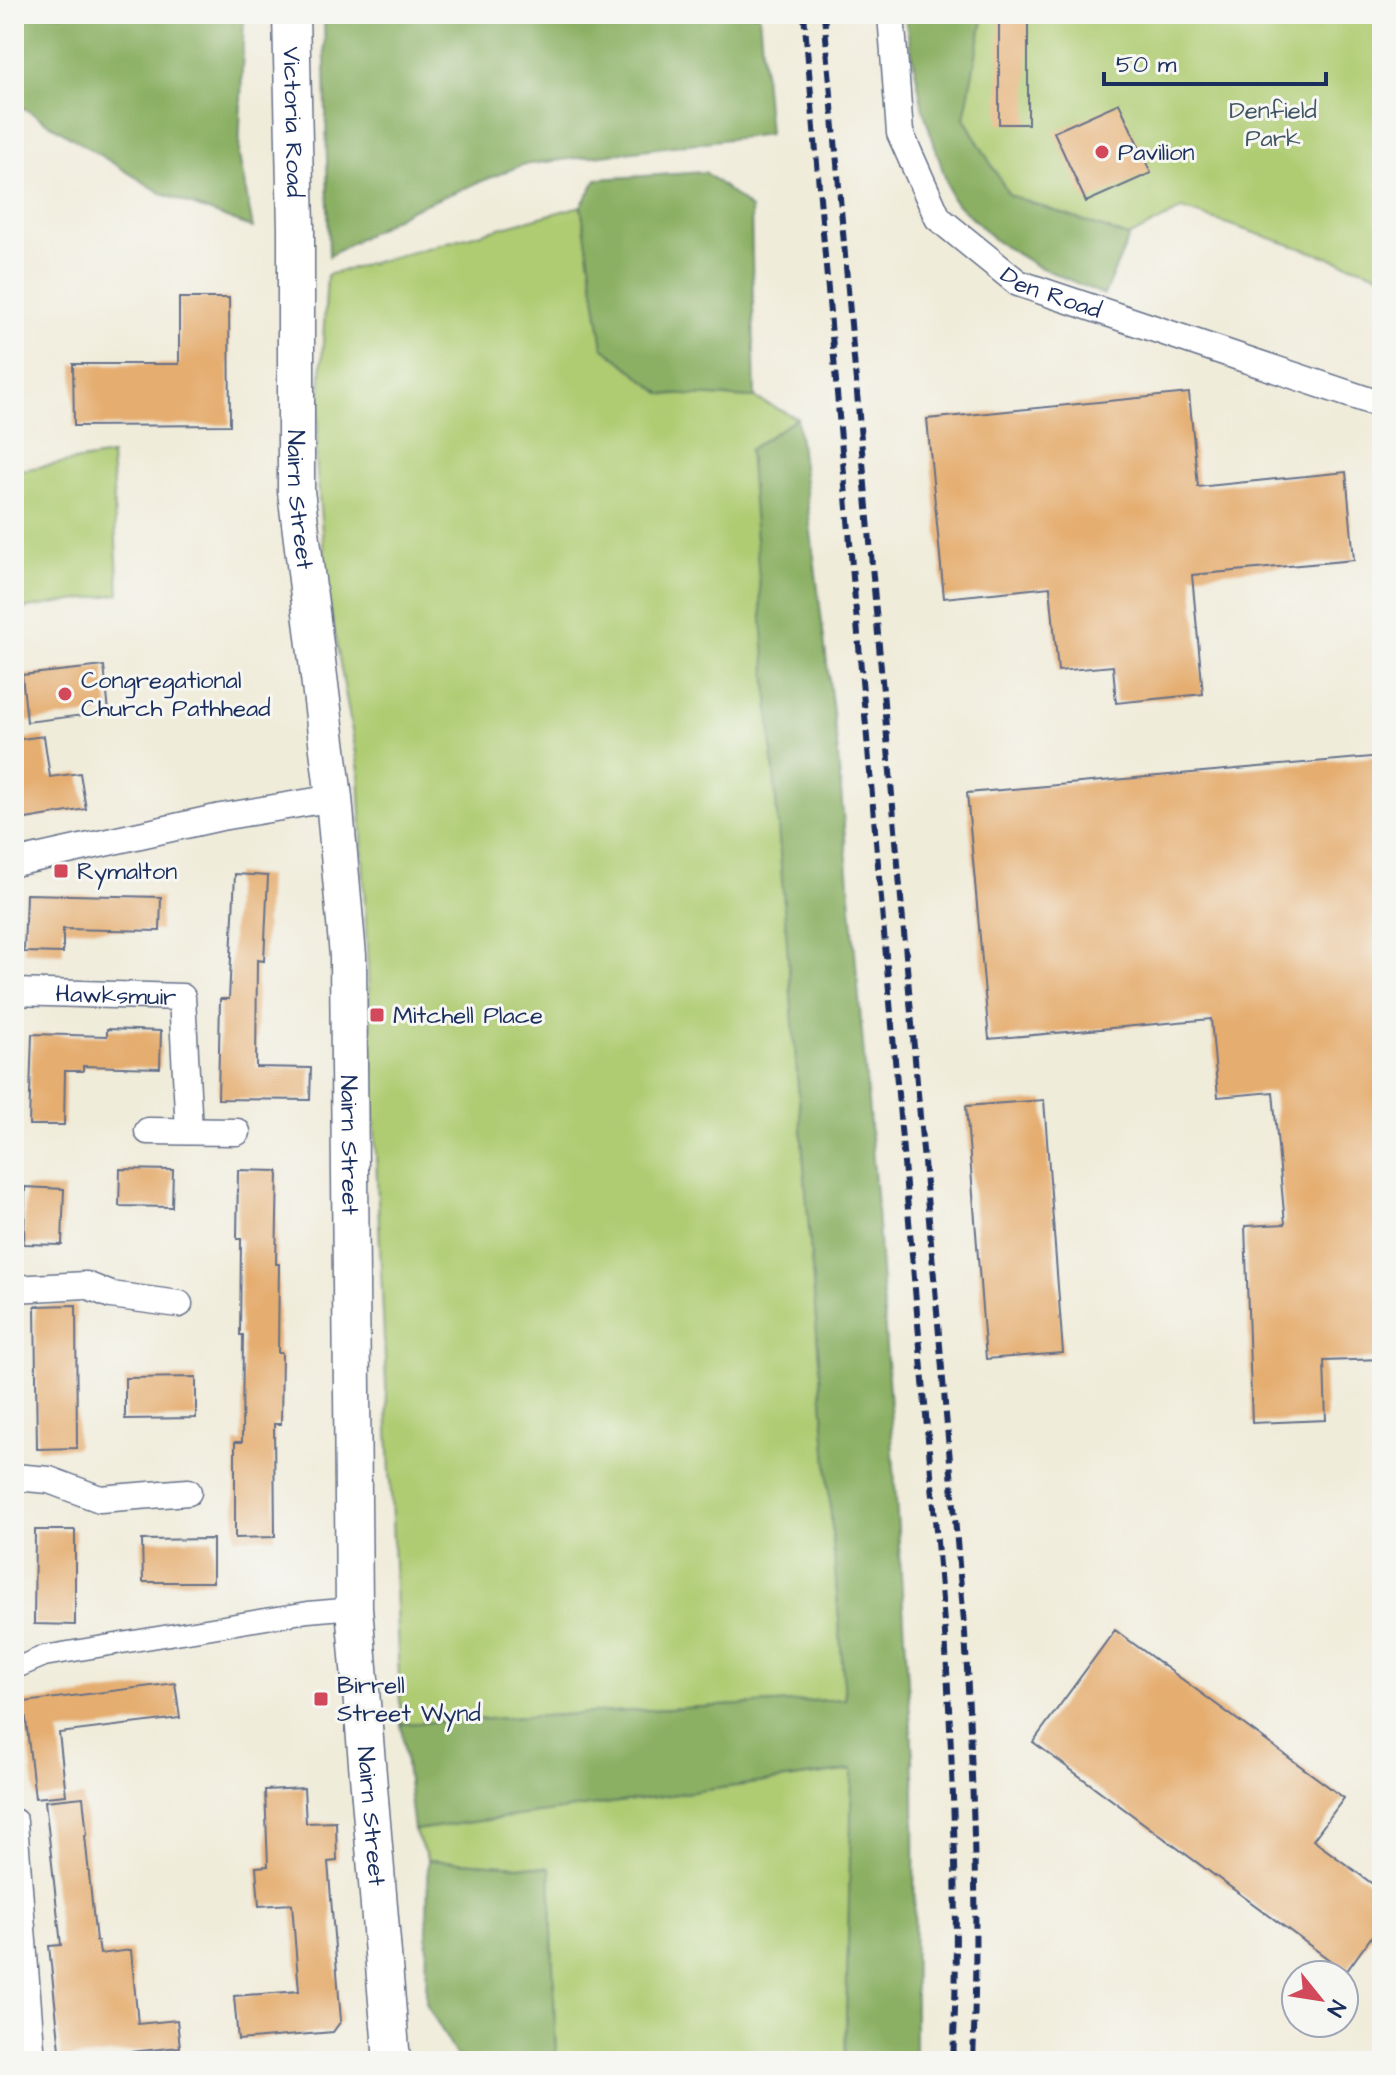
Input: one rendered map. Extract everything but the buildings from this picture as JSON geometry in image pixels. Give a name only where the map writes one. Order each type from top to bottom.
[{"type":"main road","name":"Victoria Road","points":[[291,14],[296,229]]},
{"type":"main road","name":"Nairn Street","points":[[296,229],[296,491],[334,798],[348,956],[354,1608],[392,2061]]},
{"type":"street","name":"Den Road","points":[[891,14],[900,133],[938,218],[1018,283],[1382,405]]},
{"type":"street","points":[[14,863],[221,817],[334,798]]},
{"type":"street","name":"Hawksmuir","points":[[14,992],[182,997],[189,1131]]},
{"type":"street","points":[[148,1131],[237,1132]]},
{"type":"street","points":[[14,1289],[86,1285],[111,1295],[179,1304]]},
{"type":"street","points":[[14,1477],[49,1480],[100,1499],[188,1492]]},
{"type":"street","points":[[14,1669],[44,1656],[308,1612],[354,1608]]},
{"type":"street","points":[[14,1822],[32,2061]]},
{"type":"green space","points":[[14,14],[244,14],[239,156],[253,228],[163,194],[14,102]]},
{"type":"green space","points":[[324,14],[759,14],[769,134],[522,165],[410,210],[329,256]]},
{"type":"green space","points":[[904,14],[984,14],[964,118],[1009,195],[1129,237],[1104,295],[1037,266],[996,241],[952,199],[923,109]]},
{"type":"green space","name":"Denfield Park","points":[[984,14],[1382,14],[1382,275],[1182,209],[1129,237],[1009,195],[964,118]]},
{"type":"green space","points":[[705,172],[751,209],[755,398],[662,394],[603,347],[581,206],[597,179]]},
{"type":"green space","points":[[581,206],[603,347],[662,394],[755,398],[797,418],[750,450],[845,1699],[401,1724],[359,770],[327,590],[316,460],[327,275]]},
{"type":"green space","points":[[797,418],[837,745],[876,1194],[914,1773],[915,2061],[845,2061],[852,1770],[414,1830],[401,1724],[845,1699],[749,450]]},
{"type":"green space","points":[[111,455],[119,594],[14,610],[14,471]]},
{"type":"green space","points":[[853,1770],[845,2061],[556,2061],[550,1868],[428,1860],[414,1830]]},
{"type":"green space","points":[[428,1860],[550,1868],[556,2061],[466,2061],[456,2055],[426,2003]]},
{"type":"railway","points":[[804,14],[945,1634],[956,1901],[953,2061]]},
{"type":"railway","points":[[824,14],[965,1633],[974,1847],[973,2061]]},
{"type":"place","name":"Pavilion","points":[[1102,152]]},
{"type":"place","name":"Congregational Church Pathhead","points":[[65,694]]},
{"type":"place","name":"Rymalton","points":[[61,871]]},
{"type":"place","name":"Mitchell Place","points":[[377,1015]]},
{"type":"place","name":"Birrell Street Wynd","points":[[321,1699]]}]
